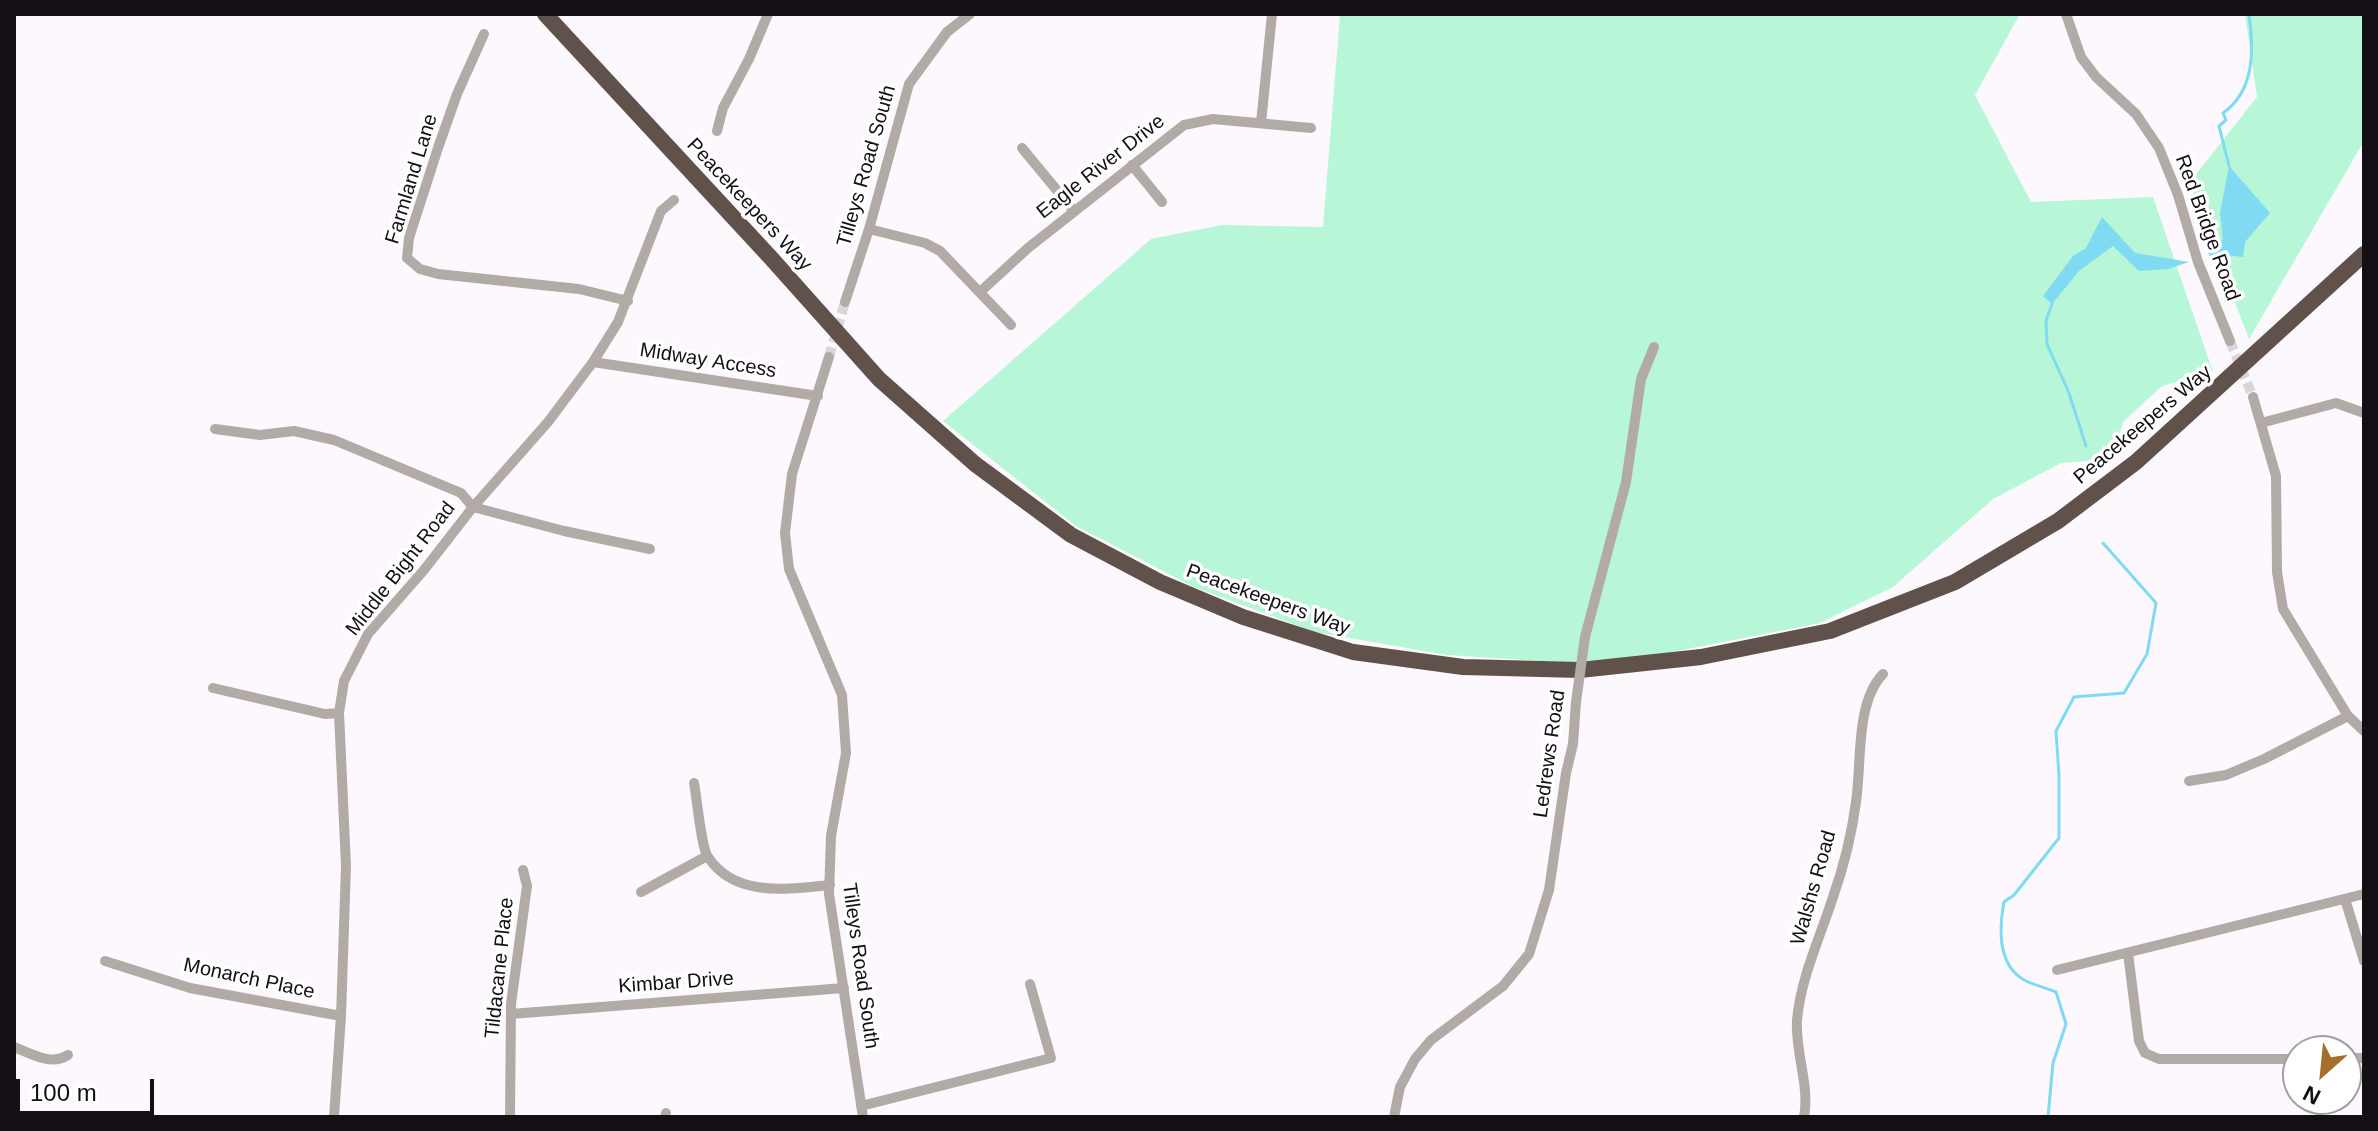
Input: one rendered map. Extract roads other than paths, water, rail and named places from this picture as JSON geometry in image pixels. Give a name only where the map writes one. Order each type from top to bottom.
[{"type":"highway","name":"Peacekeepers Way","points":[[545,14],[879,379],[975,464],[1071,535],[1160,582],[1243,617],[1353,652],[1463,667],[1580,670],[1701,657],[1830,631],[1955,582],[2058,521],[2136,462],[2364,254]]},
{"type":"street","points":[[717,131],[723,108],[768,14]]},
{"type":"street","name":"Tilleys Road South","points":[[845,302],[869,229],[909,84],[947,32],[970,14]]},
{"type":"street","points":[[1261,123],[1272,14]]},
{"type":"street","name":"Red Bridge Road","points":[[2066,14],[2081,57],[2096,77],[2136,114],[2159,148],[2178,195],[2198,262],[2230,341]]},
{"type":"street","name":"Farmland Lane","points":[[484,34],[448,121],[409,238],[407,258],[420,269],[438,274],[579,289],[628,301]]},
{"type":"street","name":"Eagle River Drive","points":[[980,292],[1074,211],[1175,131],[1195,121],[1219,119],[1311,128]]},
{"type":"street","points":[[1022,148],[1074,211]]},
{"type":"street","points":[[1132,165],[1162,202]]},
{"type":"street","name":"Middle Bight Road","points":[[334,1117],[346,866],[339,713],[344,681],[368,634],[548,422],[593,362],[628,301],[661,211],[674,200]]},
{"type":"street","points":[[869,229],[933,247],[951,260],[1011,325]]},
{"type":"street","name":"Ledrews Road","points":[[1394,1117],[1400,1087],[1415,1059],[1431,1040],[1503,986],[1529,954],[1549,890],[1573,744],[1585,637],[1626,482],[1641,379],[1654,347]]},
{"type":"street","name":"Tilleys Road South","points":[[829,357],[792,474],[785,533],[789,569],[842,695],[846,753],[831,836],[830,885],[862,1112]]},
{"type":"street","name":"Midway Access","points":[[593,362],[818,396]]},
{"type":"street","points":[[2253,397],[2276,476],[2277,572],[2283,609],[2348,716],[2364,731]]},
{"type":"street","points":[[2261,423],[2336,403],[2364,413]]},
{"type":"street","points":[[215,429],[260,435],[294,431],[334,440],[461,493],[473,507],[650,549]]},
{"type":"street","name":"Walshs Road","points":[[1804,1117],[1807,1102],[1797,1024],[1802,988],[1835,894],[1856,804],[1866,703],[1874,683],[1883,674]]},
{"type":"street","points":[[213,688],[325,714],[339,713]]},
{"type":"street","points":[[2189,781],[2226,775],[2348,716]]},
{"type":"street","points":[[694,783],[707,856],[730,879],[756,888],[793,889],[830,885]]},
{"type":"street","points":[[641,892],[707,856]]},
{"type":"street","name":"Tildacane Place","points":[[510,1117],[511,1014],[527,886],[523,870]]},
{"type":"street","points":[[2057,970],[2364,894]]},
{"type":"street","points":[[2345,899],[2364,961]]},
{"type":"street","points":[[2128,953],[2139,1041],[2145,1053],[2159,1059],[2282,1059]]},
{"type":"street","name":"Monarch Place","points":[[105,961],[190,988],[341,1016]]},
{"type":"street","points":[[862,1112],[1051,1058],[1030,984]]},
{"type":"street","name":"Kimbar Drive","points":[[511,1014],[844,988]]},
{"type":"street","points":[[14,1047],[50,1060],[60,1060],[68,1055]]},
{"type":"water","points":[[2229,166],[2270,213],[2245,242],[2243,257],[2224,255],[2210,258],[2206,246],[2223,239],[2220,213]]},
{"type":"water","points":[[2102,217],[2135,253],[2189,262],[2168,269],[2139,271],[2113,246],[2079,271],[2052,304],[2043,296],[2073,256],[2086,248]]},
{"type":"waterway","points":[[2229,166],[2219,126],[2226,120],[2223,113],[2234,104],[2247,81],[2252,41],[2249,14]]},
{"type":"waterway","points":[[2052,304],[2046,321],[2047,344],[2069,393],[2086,446]]},
{"type":"waterway","points":[[2048,1117],[2053,1063],[2066,1024],[2056,992],[2026,981],[2010,966],[2002,946],[2001,924],[2004,902],[2014,895],[2059,838],[2056,731],[2074,697],[2124,693],[2147,654],[2156,603],[2103,543]]},
{"type":"tunnel","points":[[829,357],[845,302]]},
{"type":"tunnel","points":[[2230,341],[2253,397]]}]
